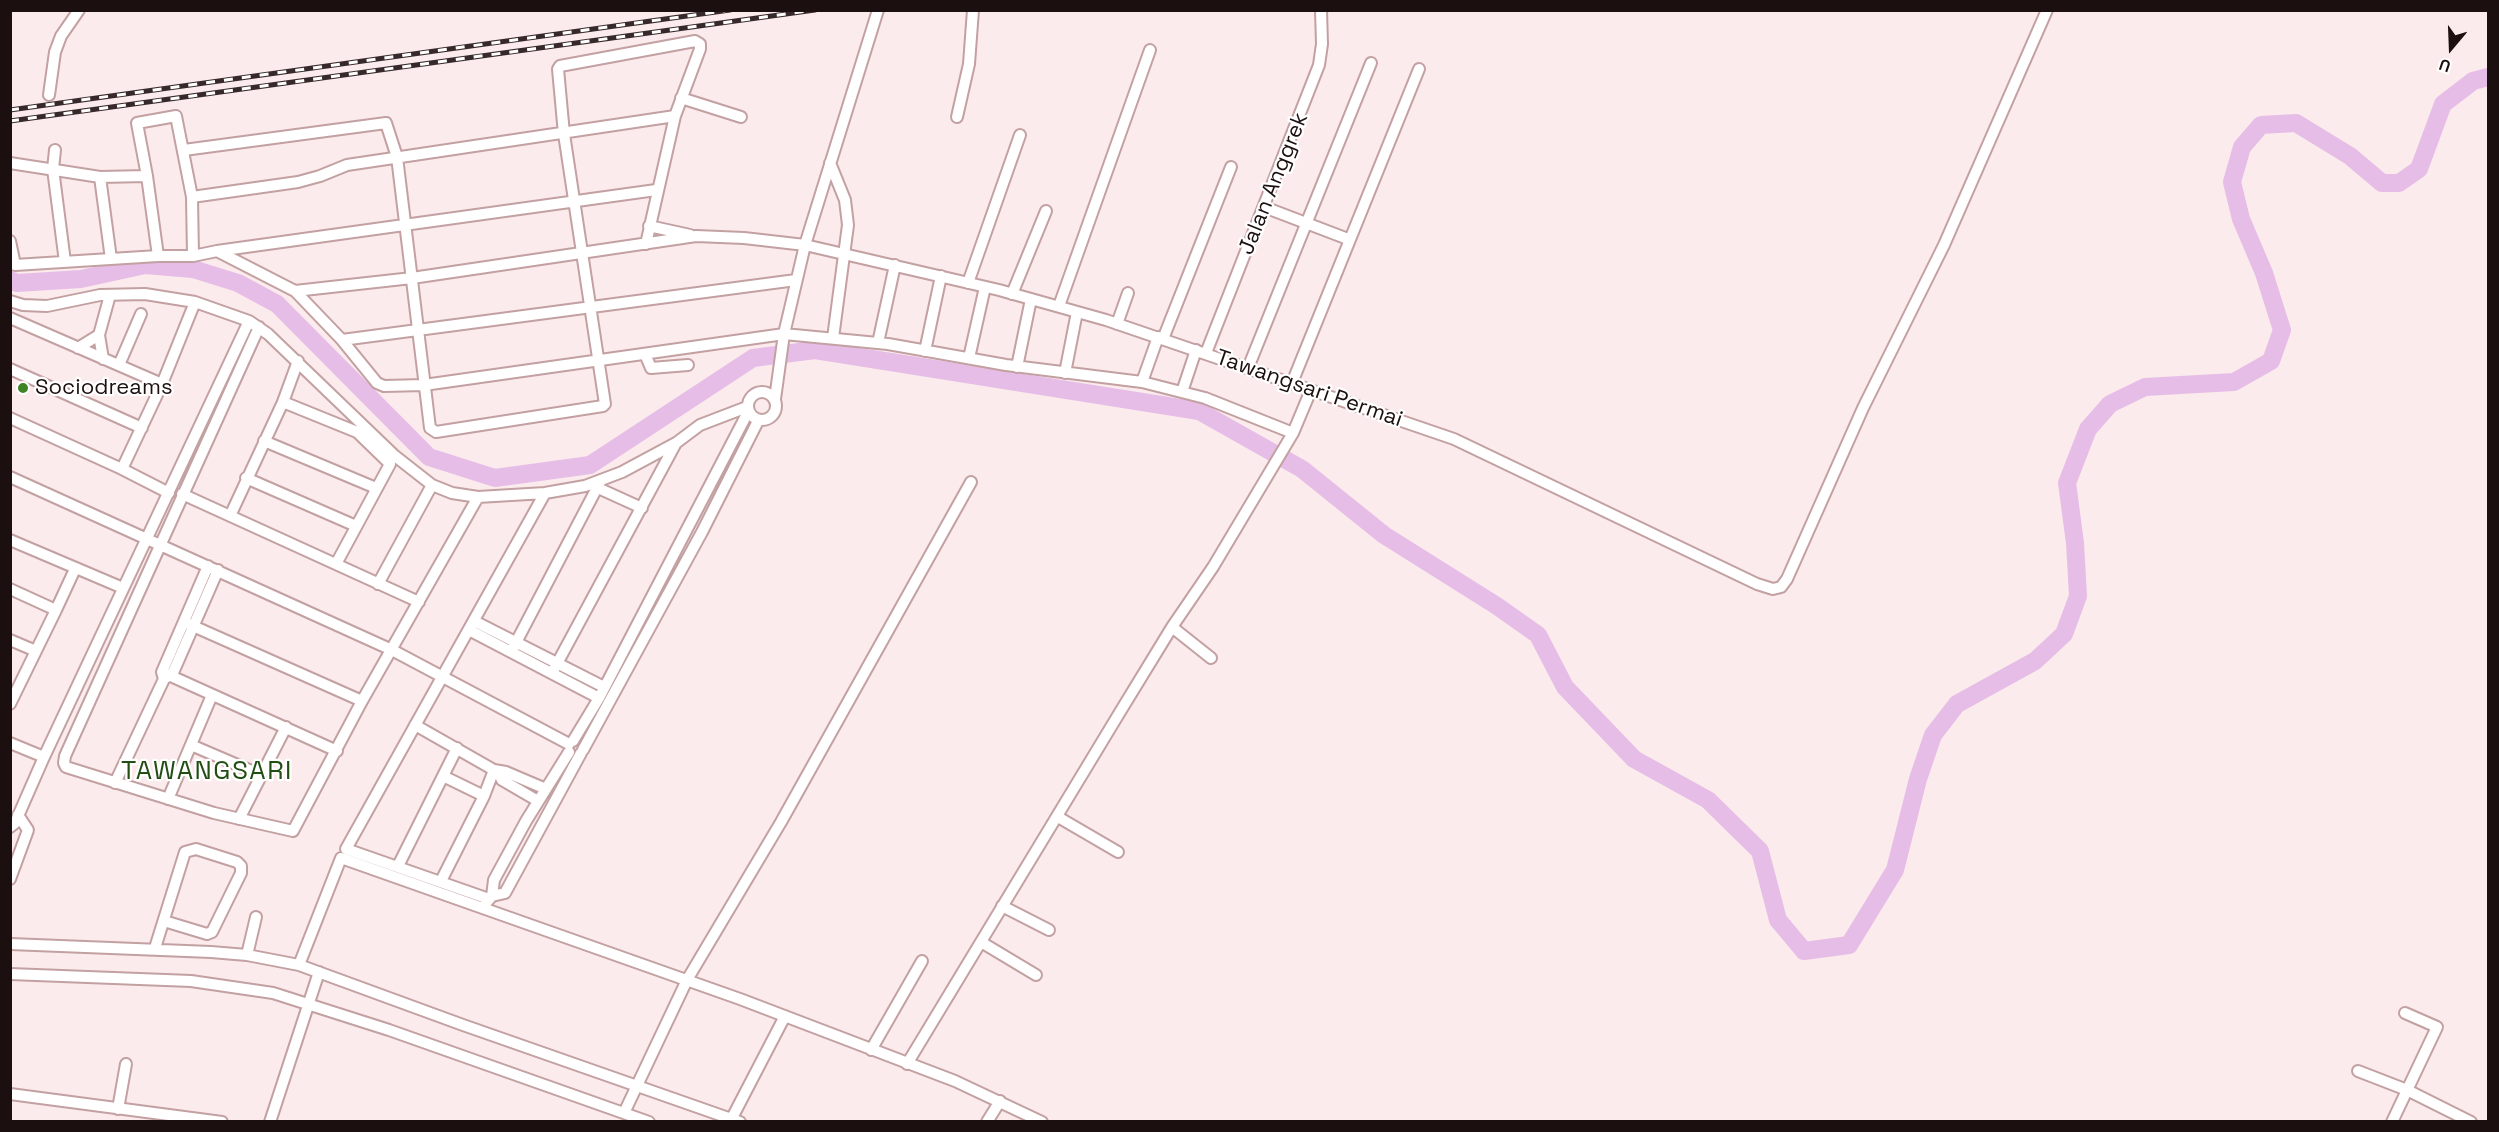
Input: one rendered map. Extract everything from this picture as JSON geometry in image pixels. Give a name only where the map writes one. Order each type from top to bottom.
[{"type":"street","points":[[50,95],[55,52],[61,36],[79,10]]},
{"type":"street","points":[[758,421],[774,416],[777,408],[775,399],[783,338],[796,280],[878,10]]},
{"type":"street","points":[[957,117],[969,64],[973,10]]},
{"type":"street","name":"Jalan Anggrek","points":[[1182,392],[1264,207],[1319,65],[1322,44],[1321,10]]},
{"type":"street","name":"Tawangsari Permai","points":[[696,236],[744,238],[845,254],[985,286],[1059,306],[1160,338],[1454,439],[1757,584],[1777,588],[1787,579],[1863,408],[1944,245],[2047,10]]},
{"type":"street","points":[[184,150],[383,122],[387,124],[397,157],[430,428],[441,433],[603,406],[606,403],[564,134],[558,69],[560,66],[695,41],[700,44],[699,49],[675,116],[656,190],[646,244]]},
{"type":"street","points":[[1059,306],[1150,50]]},
{"type":"street","points":[[1248,368],[1371,63]]},
{"type":"street","points":[[1292,383],[1348,239],[1419,69]]},
{"type":"street","points":[[681,99],[741,117]]},
{"type":"street","points":[[158,256],[138,122],[176,116],[192,197],[193,256]]},
{"type":"street","points":[[192,197],[298,182],[320,177],[347,165],[675,116]]},
{"type":"street","points":[[968,283],[1020,135]]},
{"type":"street","points":[[55,150],[54,169],[65,262]]},
{"type":"street","points":[[10,163],[100,177],[147,177]]},
{"type":"street","points":[[830,163],[846,208],[848,225],[833,338]]},
{"type":"street","points":[[1142,382],[1231,167]]},
{"type":"street","points":[[100,177],[111,259]]},
{"type":"street","points":[[10,241],[14,264],[193,256],[656,190]]},
{"type":"street","points":[[1264,207],[1348,239]]},
{"type":"street","points":[[1012,294],[1046,211]]},
{"type":"street","points":[[650,226],[696,236]]},
{"type":"street","points":[[295,291],[412,278],[696,236]]},
{"type":"street","points":[[217,251],[295,291],[342,340],[380,385],[424,385],[599,360],[783,338],[833,338],[879,343],[1017,367],[1142,382],[1205,398],[1291,436]]},
{"type":"street","points":[[879,343],[894,265]]},
{"type":"street","points":[[925,351],[941,276]]},
{"type":"street","points":[[342,340],[796,280]]},
{"type":"street","points":[[969,358],[985,286]]},
{"type":"street","points":[[1117,324],[1128,293]]},
{"type":"street","points":[[10,302],[47,306],[110,295],[145,294],[195,302],[249,321],[298,361],[395,456],[432,485],[452,493],[478,497],[545,493],[599,485],[675,442],[700,425],[748,409]]},
{"type":"street","points":[[103,358],[99,335],[110,295]]},
{"type":"street","points":[[1017,367],[1031,299]]},
{"type":"street","points":[[122,469],[162,384],[195,302]]},
{"type":"street","points":[[1065,373],[1077,312]]},
{"type":"street","points":[[119,365],[141,314]]},
{"type":"street","points":[[10,318],[162,384]]},
{"type":"street","points":[[10,879],[26,838],[23,821],[44,757],[249,321]]},
{"type":"street","points":[[259,327],[63,760],[69,768],[239,819],[290,832],[294,830],[362,701],[478,497]]},
{"type":"street","points":[[78,348],[99,335]]},
{"type":"street","points":[[645,354],[651,368],[688,365]]},
{"type":"street","points":[[230,516],[283,402],[298,361]]},
{"type":"street","points":[[10,369],[142,428]]},
{"type":"street","points":[[488,901],[494,880],[601,692],[690,525],[748,409],[752,396],[778,374]]},
{"type":"street","points":[[907,1064],[1172,627],[1213,567],[1291,436],[1311,390]]},
{"type":"street","points":[[757,393],[770,394],[775,399]]},
{"type":"street","points":[[283,402],[362,435],[390,464],[336,564]]},
{"type":"street","points":[[748,409],[758,421]]},
{"type":"street","points":[[10,418],[169,493]]},
{"type":"street","points":[[299,965],[341,858],[488,901],[505,893],[702,532],[758,421]]},
{"type":"street","points":[[264,441],[376,488]]},
{"type":"street","points":[[555,668],[642,508],[675,442]]},
{"type":"street","points":[[10,477],[392,650],[570,746],[577,756],[582,752]]},
{"type":"street","points":[[246,478],[356,526]]},
{"type":"street","points":[[625,1111],[687,980],[781,822],[971,482]]},
{"type":"street","points":[[378,584],[432,485]]},
{"type":"street","points":[[599,485],[642,508]]},
{"type":"street","points":[[513,647],[599,485]]},
{"type":"street","points":[[545,493],[346,849],[441,880],[687,980],[955,1081],[1042,1122]]},
{"type":"street","points":[[182,494],[419,602]]},
{"type":"street","points":[[690,525],[702,532]]},
{"type":"street","points":[[10,540],[123,588]]},
{"type":"street","points":[[115,783],[213,568]]},
{"type":"street","points":[[12,697],[75,569]]},
{"type":"street","points":[[10,589],[56,610]]},
{"type":"street","points":[[188,624],[362,701]]},
{"type":"street","points":[[472,626],[601,692]]},
{"type":"street","points":[[1172,627],[1211,658]]},
{"type":"street","points":[[633,631],[645,637]]},
{"type":"street","points":[[10,640],[36,651]]},
{"type":"street","points":[[166,675],[337,751]]},
{"type":"street","points":[[168,799],[212,695]]},
{"type":"street","points":[[415,724],[496,771],[506,772],[546,789]]},
{"type":"street","points":[[239,819],[286,727]]},
{"type":"street","points":[[10,743],[44,757]]},
{"type":"street","points":[[191,745],[261,775]]},
{"type":"street","points":[[399,866],[457,748]]},
{"type":"street","points":[[441,880],[496,771]]},
{"type":"street","points":[[496,771],[502,780],[538,801]]},
{"type":"street","points":[[443,776],[484,796]]},
{"type":"street","points":[[1058,817],[1118,852]]},
{"type":"street","points":[[10,827],[23,821]]},
{"type":"street","points":[[526,821],[541,830]]},
{"type":"street","points":[[155,948],[185,852],[196,849],[237,862],[241,866],[241,873],[212,932],[207,934],[164,921]]},
{"type":"street","points":[[1002,906],[1049,930]]},
{"type":"street","points":[[247,955],[256,917]]},
{"type":"street","points":[[981,942],[1036,975]]},
{"type":"street","points":[[10,944],[155,948],[247,955],[299,965],[318,974],[636,1088],[736,1120],[785,1016]]},
{"type":"street","points":[[872,1050],[922,961]]},
{"type":"street","points":[[10,974],[191,981],[261,990],[309,1000],[625,1111],[649,1122]]},
{"type":"street","points":[[270,1122],[318,974]]},
{"type":"street","points":[[2392,1122],[2437,1027],[2405,1012]]},
{"type":"street","points":[[118,1109],[126,1064]]},
{"type":"street","points":[[2358,1071],[2407,1090],[2471,1122]]},
{"type":"street","points":[[10,1094],[222,1122]]},
{"type":"street","points":[[987,1122],[1000,1101]]},
{"type":"waterway","points":[[10,280],[17,283],[81,279],[145,265],[193,269],[238,283],[277,304],[429,457],[495,478],[590,465],[753,358],[815,350],[1199,411],[1302,469],[1384,535],[1497,606],[1538,635],[1565,687],[1634,759],[1708,800],[1760,851],[1778,920],[1804,951],[1849,945],[1895,870],[1918,779],[1933,735],[1957,704],[2035,661],[2064,634],[2078,596],[2075,543],[2067,483],[2088,429],[2110,404],[2145,387],[2234,382],[2271,361],[2282,330],[2264,273],[2241,219],[2232,182],[2242,147],[2261,125],[2296,123],[2350,156],[2382,183],[2399,183],[2419,169],[2443,104],[2473,81],[2488,77]]},
{"type":"railway","points":[[10,110],[730,10]]},
{"type":"railway","points":[[10,121],[815,10]]},
{"type":"place","name":"Sociodreams","points":[[23,388]]},
{"type":"district","name":"TAWANGSARI","points":[[207,772]]}]
